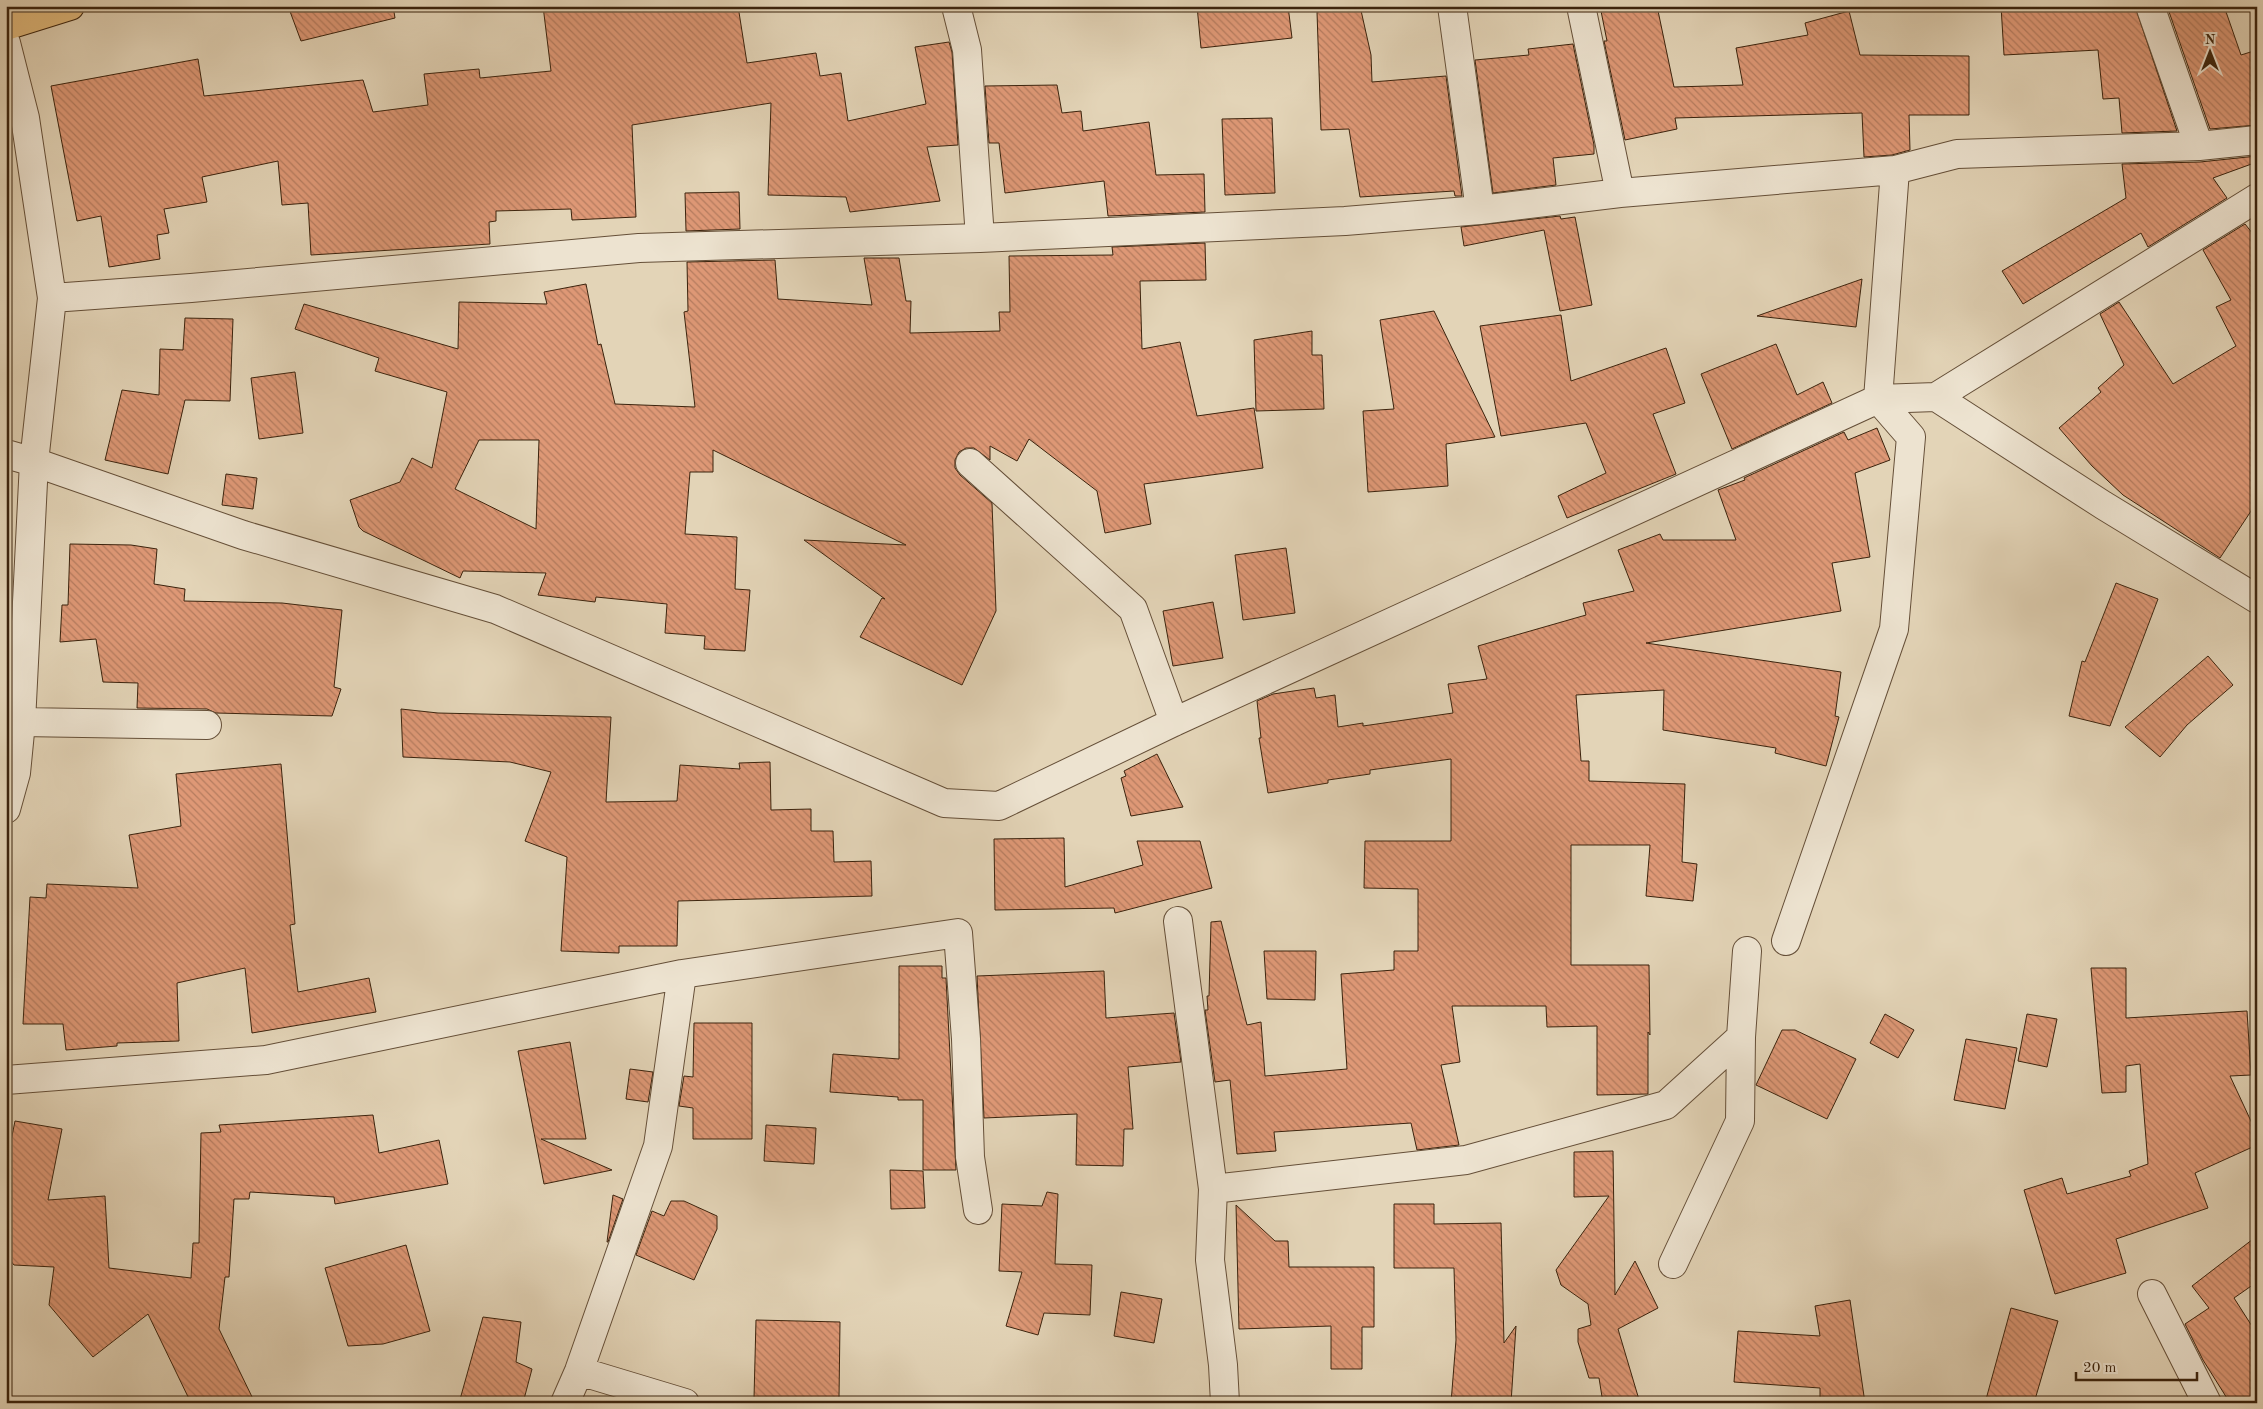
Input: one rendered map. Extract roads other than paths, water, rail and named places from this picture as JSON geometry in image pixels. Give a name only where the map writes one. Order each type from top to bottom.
[{"type":"main road","points":[[6,26],[70,6]]},
{"type":"street","points":[[956,6],[967,50],[980,238]]},
{"type":"street","points":[[1452,6],[1480,210]]},
{"type":"street","points":[[1581,6],[1620,193]]},
{"type":"street","points":[[2150,6],[2199,146]]},
{"type":"street","points":[[6,43],[25,118],[52,298],[34,462],[21,722],[16,773],[6,809]]},
{"type":"street","points":[[52,298],[191,288],[639,248],[980,238],[1345,221],[1480,210],[1620,193],[1895,170],[1957,154],[2199,146],[2257,140]]},
{"type":"street","points":[[1786,941],[1894,629],[1912,437],[1878,399],[1895,170]]},
{"type":"street","points":[[6,454],[243,535],[495,609],[944,803],[999,806],[1174,722],[1878,399],[1936,396],[2257,198]]},
{"type":"street","points":[[1936,396],[2103,505],[2257,599]]},
{"type":"street","points":[[970,463],[1133,609],[1174,722]]},
{"type":"street","points":[[21,722],[207,725]]},
{"type":"street","points":[[1178,921],[1213,1189],[1210,1260],[1224,1365],[1225,1403]]},
{"type":"street","points":[[6,1080],[266,1060],[682,974],[958,933],[966,1039],[970,1157],[978,1210]]},
{"type":"street","points":[[1672,1264],[1740,1121],[1741,1037],[1747,951]]},
{"type":"street","points":[[565,1403],[578,1372],[658,1146],[682,974]]},
{"type":"street","points":[[1213,1189],[1466,1160],[1666,1105],[1741,1037]]},
{"type":"street","points":[[2152,1294],[2207,1403]]},
{"type":"street","points":[[578,1372],[685,1403]]}]
